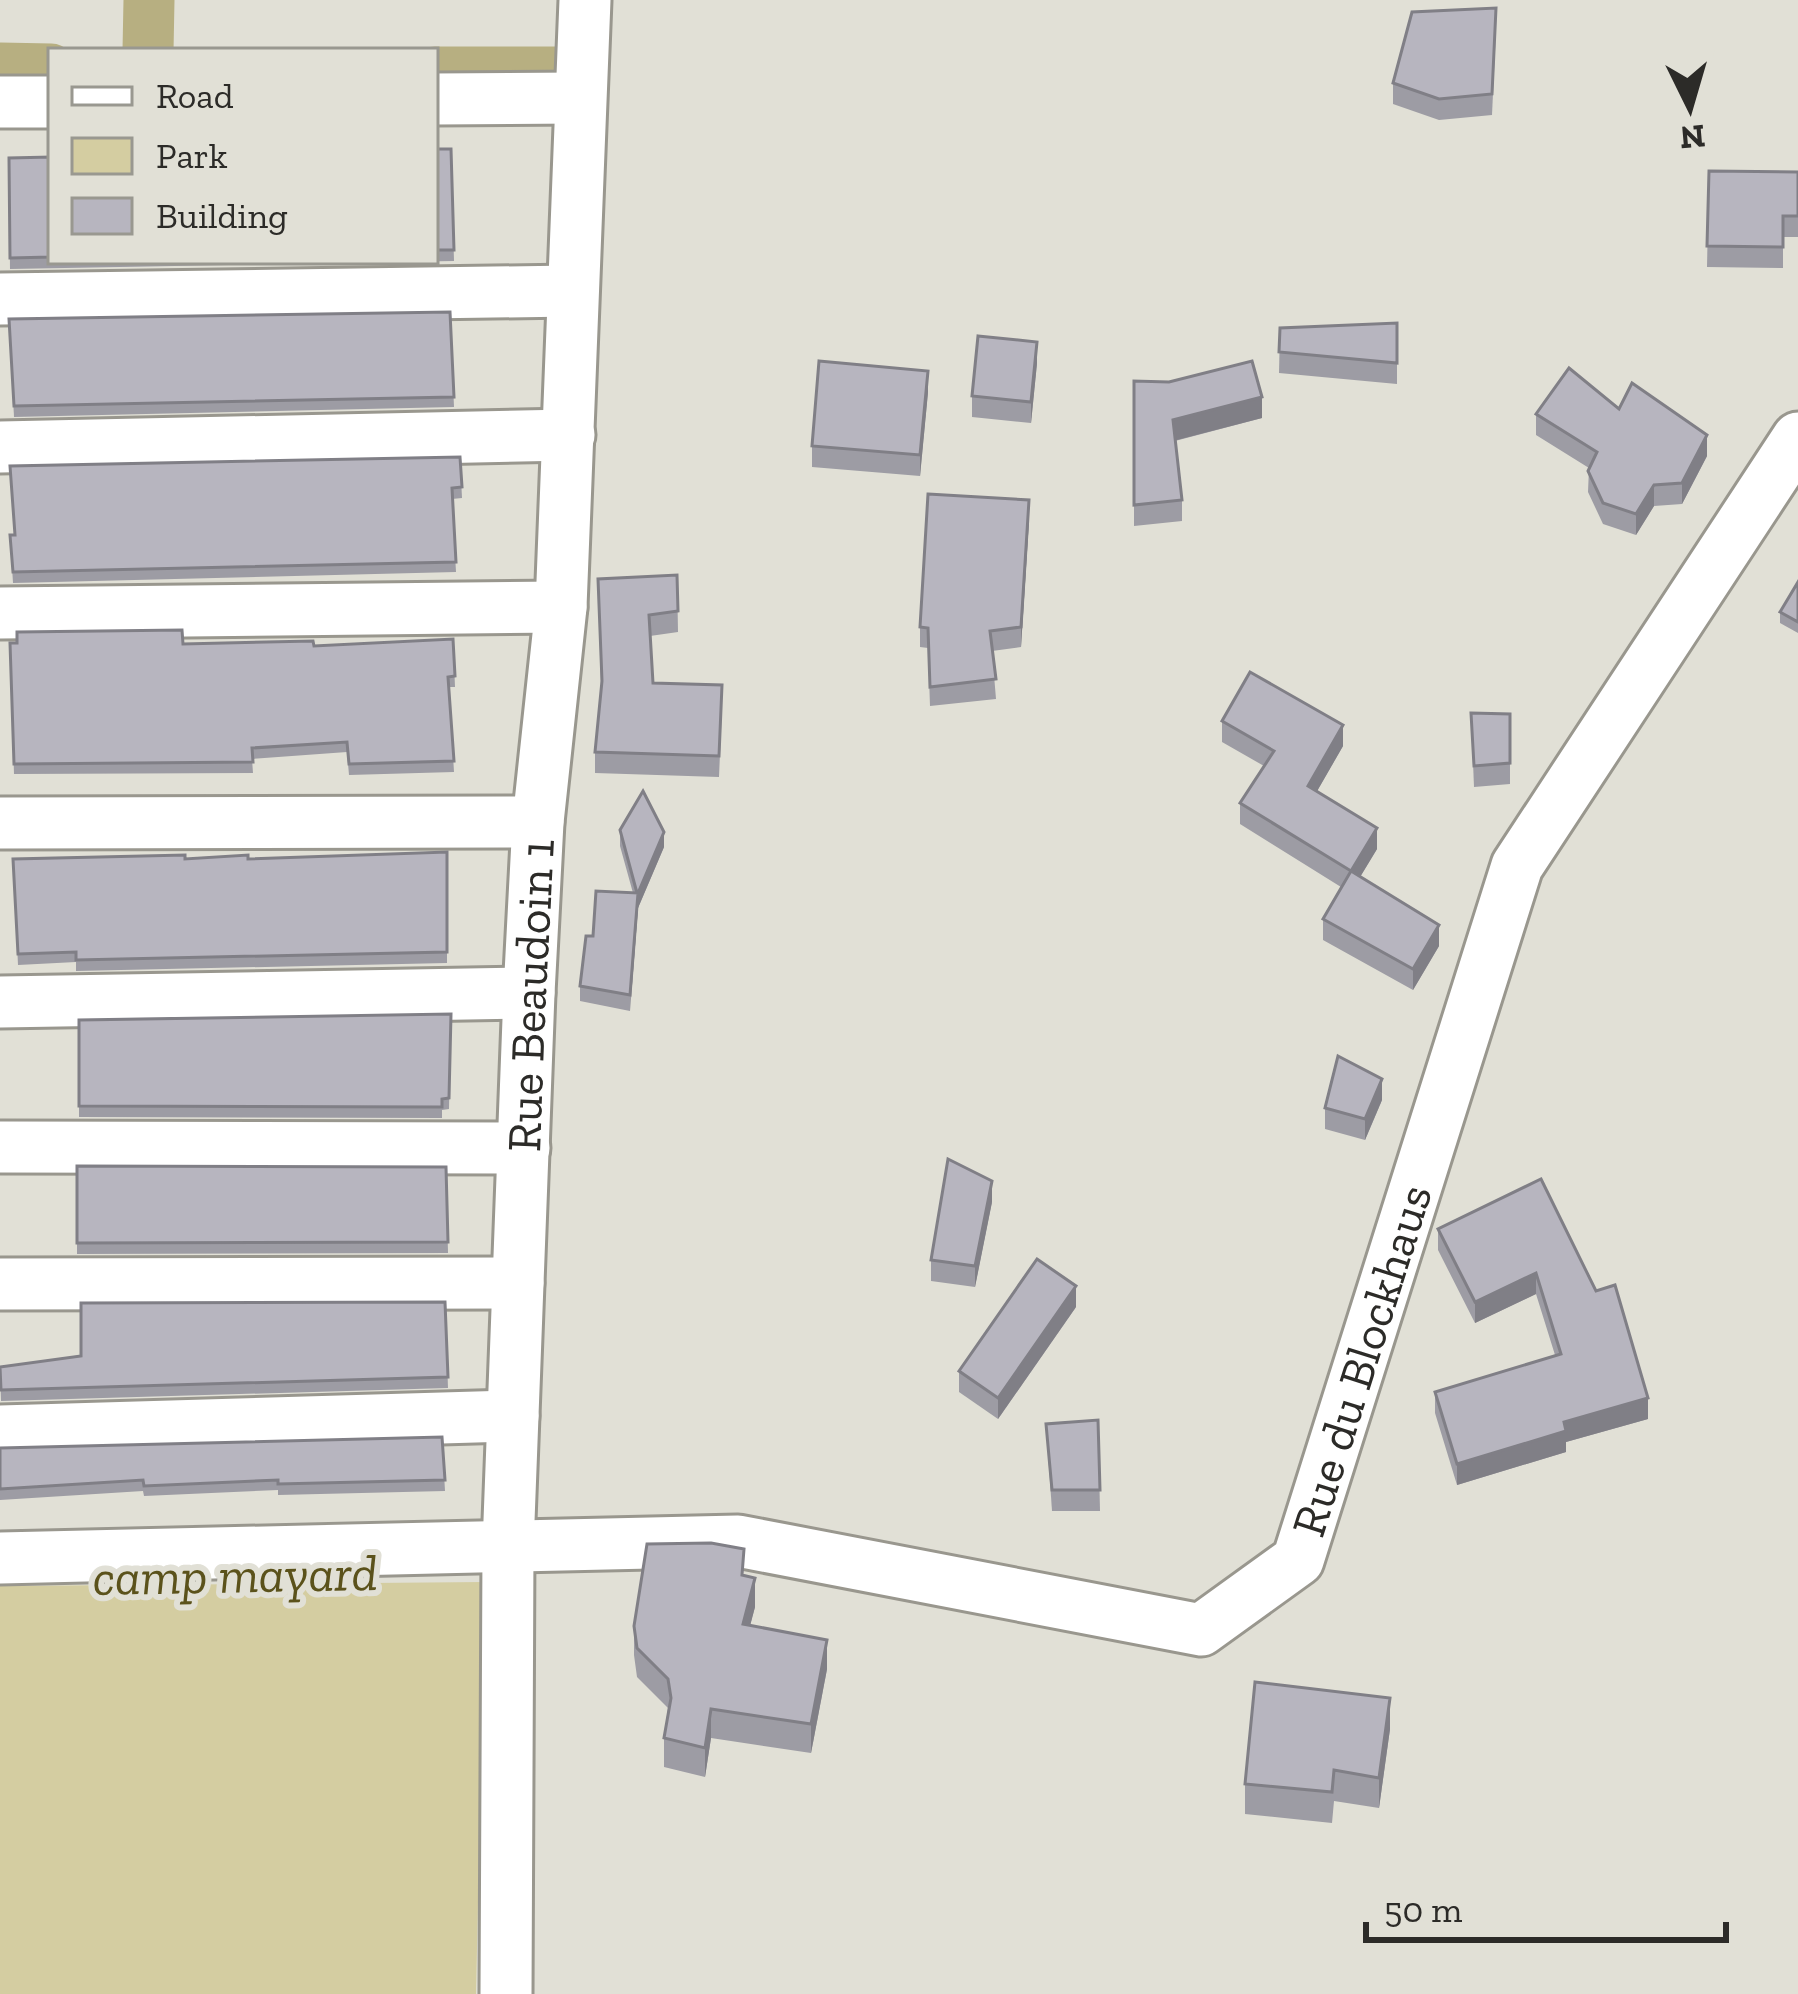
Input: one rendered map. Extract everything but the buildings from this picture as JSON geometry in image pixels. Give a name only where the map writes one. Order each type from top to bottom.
[{"type":"street","name":"Rue Beaudoin 1","points":[[506,1994],[508,1547],[529,993],[538,822],[561,607],[585,0]]},
{"type":"street","points":[[438,99],[579,98]]},
{"type":"street","points":[[0,102],[48,102]]},
{"type":"street","points":[[0,299],[571,291]]},
{"type":"street","points":[[0,447],[569,435]]},
{"type":"street","name":"Rue du Blockhaus","points":[[0,1558],[738,1540],[1201,1630],[1298,1560],[1517,866],[1798,438]]},
{"type":"street","points":[[0,613],[561,607]]},
{"type":"street","points":[[0,823],[538,822]]},
{"type":"street","points":[[0,1001],[529,993]]},
{"type":"street","points":[[0,1147],[524,1148]]},
{"type":"street","points":[[0,1284],[518,1282]]},
{"type":"street","points":[[0,1431],[513,1416]]},
{"type":"green space","points":[[485,1582],[476,1994],[0,1994],[0,1586]]},
{"type":"waterway","points":[[148,48],[149,0]]},
{"type":"waterway","points":[[0,68],[48,69]]},
{"type":"waterway","points":[[438,72],[568,72]]},
{"type":"water label","name":"camp mayard","points":[[235,1575]]}]
